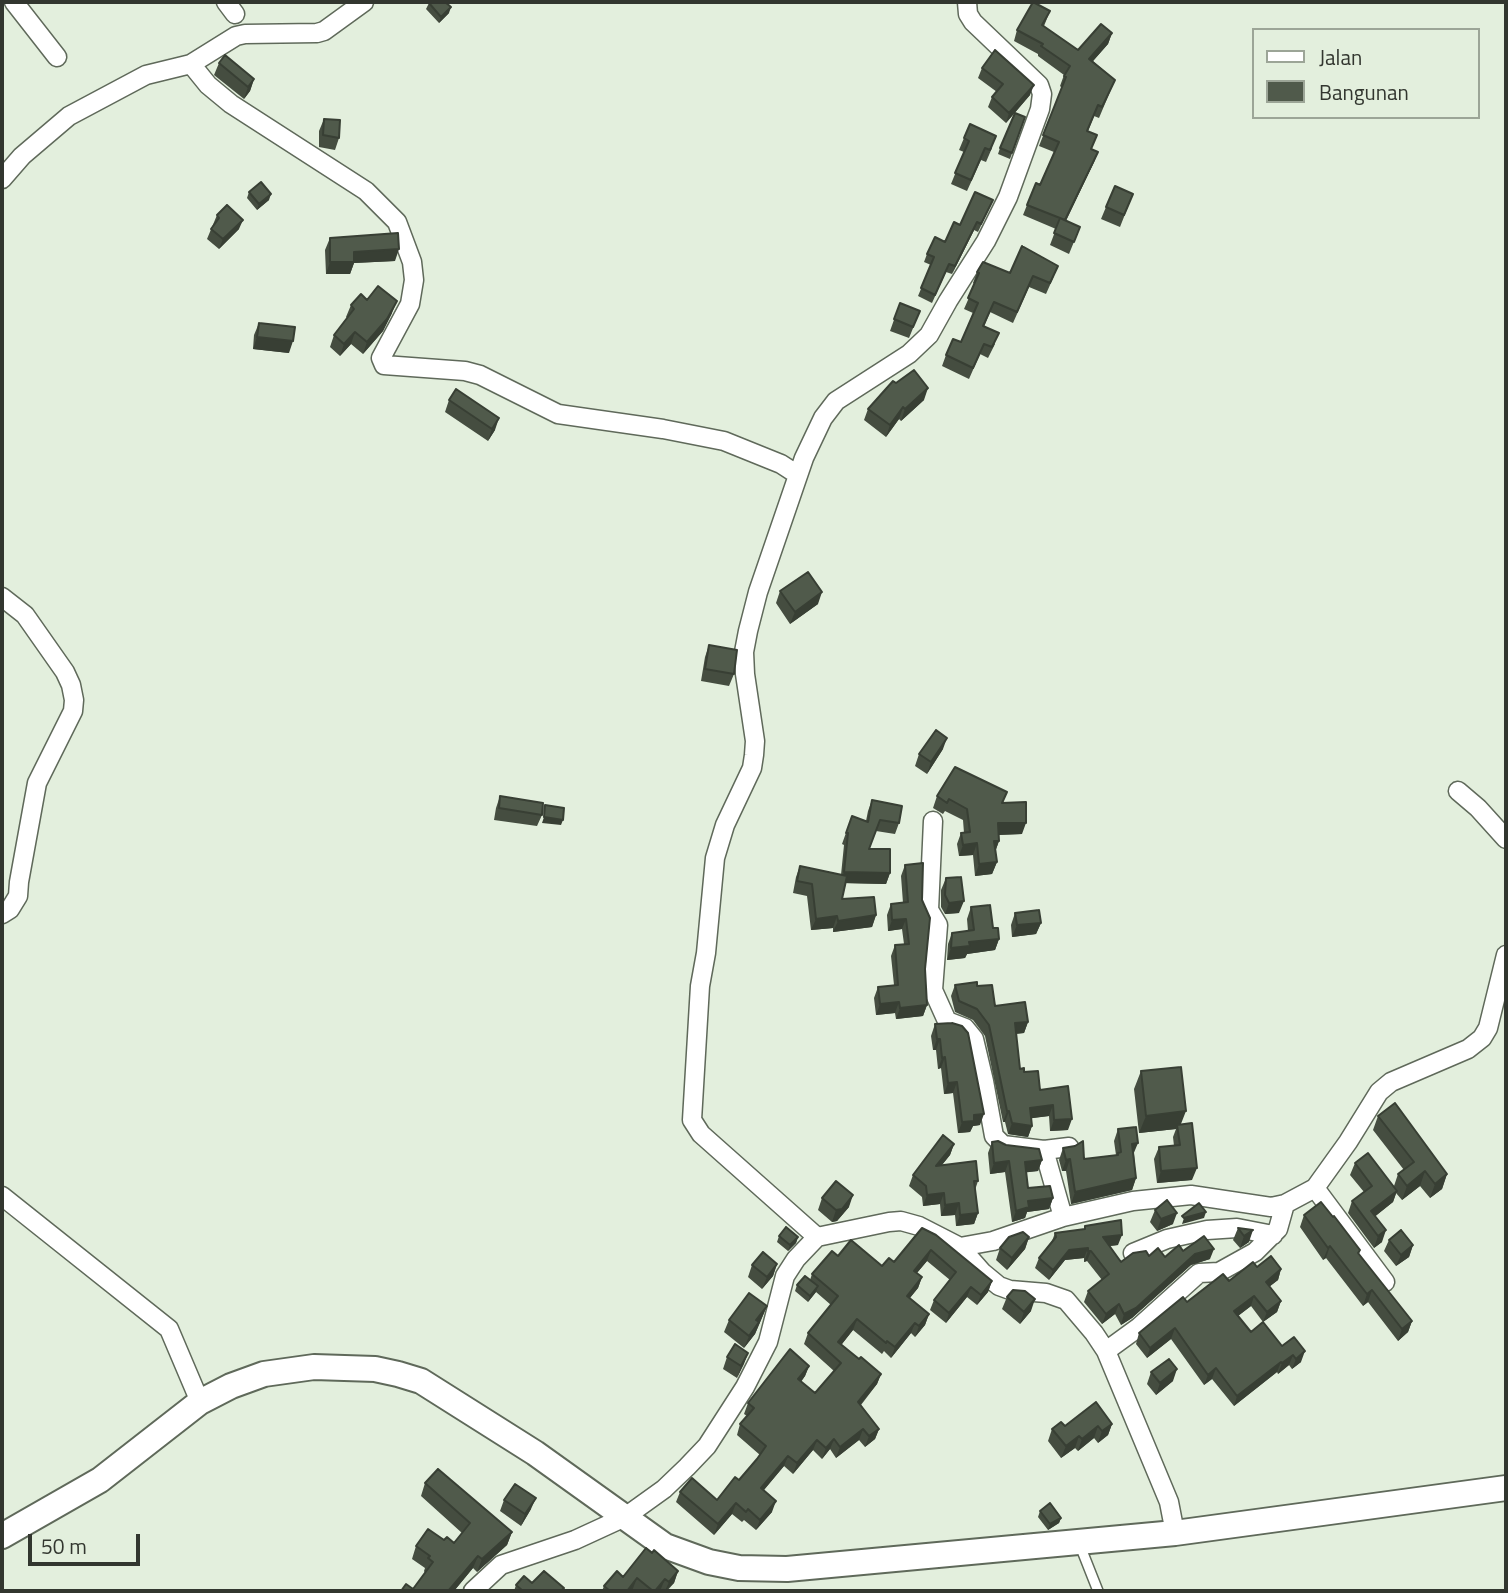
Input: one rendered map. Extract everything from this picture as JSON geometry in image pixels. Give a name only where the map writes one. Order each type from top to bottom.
[{"type":"street","points":[[14,2],[57,57]]},
{"type":"street","points":[[2,179],[22,156],[69,116],[146,75],[191,64],[245,33],[324,31],[364,2]]},
{"type":"street","points":[[817,1237],[701,1135],[692,1119],[700,986],[706,953],[715,858],[725,825],[752,768],[755,741],[744,652],[748,631],[798,475],[823,418],[836,401],[909,354],[929,335],[997,221],[1042,101],[1039,85],[973,22],[968,14],[967,2]]},
{"type":"street","points":[[191,64],[208,85],[231,104],[366,191],[397,222],[412,262],[414,280],[410,304],[381,358],[384,365],[465,371],[480,375],[558,414],[694,433],[724,441],[780,464],[798,475]]},
{"type":"street","points":[[2,597],[24,615],[65,672],[74,700],[73,711],[37,783],[18,896],[10,909],[2,914]]},
{"type":"street","points":[[1458,792],[1478,808],[1506,839]]},
{"type":"street","points":[[933,821],[929,910],[938,925],[933,990],[947,1021],[965,1028],[974,1040],[993,1136],[1003,1144],[1044,1150],[1069,1147]]},
{"type":"street","points":[[960,1247],[993,1241],[1063,1217],[1133,1200],[1184,1195],[1271,1207],[1285,1204],[1315,1188],[1380,1092],[1391,1082],[1468,1049],[1482,1038],[1488,1028],[1506,955]]},
{"type":"street","points":[[1044,1150],[1063,1217]]},
{"type":"street","points":[[1315,1188],[1385,1282]]},
{"type":"street","points":[[2,1196],[169,1329],[201,1402]]},
{"type":"street","points":[[1106,1351],[1199,1273],[1219,1272],[1255,1252],[1278,1229],[1285,1204]]},
{"type":"street","points":[[473,1591],[501,1565],[575,1540],[625,1517],[664,1489],[707,1446],[745,1387],[768,1342],[785,1276],[796,1259],[817,1237],[889,1222],[919,1226],[960,1247],[982,1272],[999,1286],[1010,1290],[1046,1293],[1066,1300],[1106,1351],[1172,1516]]},
{"type":"street","points":[[1133,1253],[1167,1239],[1207,1230],[1237,1228],[1273,1235]]},
{"type":"street","points":[[2,1536],[100,1480],[201,1402],[231,1386],[264,1374],[314,1367],[362,1368],[421,1381],[535,1453],[646,1534],[673,1550],[709,1562],[739,1568],[801,1568],[935,1557],[1078,1541],[1172,1516],[1506,1488]]},
{"type":"lane","points":[[1078,1541],[1098,1591]]},
{"type":"building","points":[[430,2],[445,2],[451,7],[441,17]]},
{"type":"building","points":[[1033,2],[1050,11],[1042,25],[1078,50],[1101,24],[1112,33],[1089,59],[1115,80],[1102,107],[1098,105],[1087,131],[1097,135],[1091,149],[1098,152],[1065,220],[1027,205],[1036,183],[1040,185],[1059,142],[1043,135],[1070,66],[1041,46],[1043,44],[1017,30]]},
{"type":"building","points":[[995,50],[1034,85],[1009,113],[992,97],[1003,84],[982,68]]},
{"type":"building","points":[[225,55],[254,79],[248,87],[219,63]]},
{"type":"building","points":[[1015,113],[1025,117],[1012,153],[1000,148]]},
{"type":"building","points":[[324,119],[340,120],[339,138],[323,135]]},
{"type":"building","points":[[970,124],[996,136],[990,150],[985,148],[971,180],[955,173],[969,141],[964,138]]},
{"type":"building","points":[[261,182],[271,194],[259,204],[249,192]]},
{"type":"building","points":[[1115,186],[1133,194],[1124,215],[1106,207]]},
{"type":"building","points":[[975,192],[993,200],[981,224],[977,222],[955,266],[949,264],[935,295],[921,288],[934,257],[927,254],[935,237],[945,242],[954,222],[960,225]]},
{"type":"building","points":[[227,205],[243,220],[223,239],[211,229],[219,218],[217,215]]},
{"type":"building","points":[[1060,218],[1080,227],[1074,242],[1054,233]]},
{"type":"building","points":[[398,233],[399,249],[354,252],[354,262],[330,262],[330,238]]},
{"type":"building","points":[[1022,246],[1058,266],[1050,283],[1033,276],[1017,312],[994,302],[983,326],[999,333],[992,347],[984,344],[973,368],[946,355],[953,339],[961,342],[978,303],[968,298],[983,262],[1010,273]]},
{"type":"building","points":[[378,286],[397,301],[387,319],[367,342],[355,332],[344,344],[334,335],[354,309],[351,305],[361,294],[367,300]]},
{"type":"building","points":[[900,303],[920,311],[913,327],[894,319]]},
{"type":"building","points":[[259,323],[295,327],[293,341],[257,337]]},
{"type":"building","points":[[914,370],[928,388],[905,409],[903,407],[890,425],[868,409],[893,381],[896,383]]},
{"type":"building","points":[[456,389],[499,418],[492,429],[449,400]]},
{"type":"building","points":[[808,572],[822,592],[795,612],[780,591]]},
{"type":"building","points":[[709,645],[737,650],[734,674],[705,669]]},
{"type":"building","points":[[936,730],[947,738],[931,762],[919,754]]},
{"type":"building","points":[[955,767],[1007,792],[1002,803],[1026,802],[1026,823],[998,823],[999,841],[994,841],[997,862],[979,864],[977,843],[963,845],[961,833],[970,832],[967,809],[949,799],[947,803],[937,796]]},
{"type":"building","points":[[500,796],[543,803],[542,815],[499,808]]},
{"type":"building","points":[[872,800],[902,806],[899,823],[880,820],[869,849],[890,849],[890,873],[844,872],[846,833],[852,816],[868,822]]},
{"type":"building","points":[[545,805],[564,808],[563,820],[544,817]]},
{"type":"building","points":[[923,863],[922,900],[930,918],[925,969],[927,1005],[900,1008],[899,1002],[880,1004],[878,987],[898,985],[895,945],[909,944],[906,919],[892,920],[891,904],[908,902],[905,865]]},
{"type":"building","points":[[800,866],[847,876],[842,899],[874,897],[876,915],[838,921],[837,916],[816,919],[812,884],[797,881]]},
{"type":"building","points":[[961,877],[964,901],[949,903],[945,895],[946,878]]},
{"type":"building","points":[[990,905],[993,928],[998,928],[999,939],[969,942],[970,946],[951,948],[952,933],[974,930],[971,907]]},
{"type":"building","points":[[1039,910],[1041,923],[1017,925],[1015,913]]},
{"type":"building","points":[[977,982],[977,986],[992,985],[995,1006],[1025,1002],[1028,1022],[1015,1023],[1020,1069],[1024,1068],[1024,1072],[1038,1071],[1040,1090],[1068,1086],[1072,1119],[1054,1120],[1053,1105],[1030,1108],[1032,1126],[1012,1123],[1007,1111],[989,1025],[977,1009],[959,1001],[955,985]]},
{"type":"building","points":[[952,1023],[962,1026],[968,1033],[984,1114],[974,1115],[974,1121],[962,1122],[957,1082],[948,1083],[945,1057],[942,1058],[940,1039],[937,1039],[935,1024]]},
{"type":"building","points":[[1181,1067],[1186,1111],[1146,1116],[1141,1071]]},
{"type":"building","points":[[1395,1103],[1447,1174],[1435,1184],[1425,1171],[1407,1186],[1398,1174],[1414,1162],[1378,1116]]},
{"type":"building","points":[[1192,1123],[1197,1168],[1161,1171],[1159,1147],[1180,1145],[1177,1125]]},
{"type":"building","points":[[1136,1127],[1138,1143],[1132,1144],[1136,1178],[1075,1192],[1070,1159],[1066,1160],[1063,1148],[1083,1141],[1084,1159],[1118,1155],[1121,1152],[1118,1129]]},
{"type":"building","points":[[943,1135],[954,1144],[936,1166],[976,1161],[978,1181],[974,1181],[978,1213],[960,1215],[959,1203],[945,1205],[944,1193],[927,1195],[926,1186],[913,1175]]},
{"type":"building","points":[[998,1141],[1006,1145],[1039,1149],[1042,1160],[1025,1162],[1028,1188],[1050,1186],[1053,1198],[1028,1201],[1029,1207],[1016,1211],[1009,1161],[994,1163],[992,1142]]},
{"type":"building","points":[[1368,1153],[1397,1191],[1371,1211],[1386,1230],[1378,1236],[1352,1201],[1372,1186],[1355,1163]]},
{"type":"building","points":[[836,1181],[853,1195],[842,1209],[836,1210],[822,1198]]},
{"type":"building","points":[[1167,1200],[1177,1213],[1161,1219],[1155,1210]]},
{"type":"building","points":[[1321,1202],[1412,1321],[1402,1329],[1372,1290],[1367,1294],[1304,1215]]},
{"type":"building","points":[[1199,1203],[1206,1212],[1184,1218],[1182,1216]]},
{"type":"building","points":[[1121,1220],[1122,1235],[1103,1237],[1121,1262],[1133,1253],[1146,1251],[1149,1256],[1158,1248],[1165,1257],[1179,1245],[1183,1251],[1204,1236],[1214,1249],[1195,1254],[1136,1308],[1124,1314],[1119,1304],[1106,1314],[1088,1291],[1109,1274],[1088,1248],[1069,1250],[1053,1270],[1039,1258],[1056,1237],[1055,1233]]},
{"type":"building","points":[[786,1227],[798,1237],[790,1245],[779,1236]]},
{"type":"building","points":[[922,1228],[936,1235],[992,1281],[981,1295],[971,1287],[949,1313],[934,1300],[956,1272],[931,1250],[914,1271],[922,1277],[907,1296],[929,1314],[919,1326],[915,1323],[895,1347],[887,1341],[886,1343],[857,1319],[838,1342],[881,1374],[858,1402],[879,1429],[869,1436],[863,1429],[840,1447],[834,1439],[826,1448],[817,1440],[797,1463],[788,1456],[761,1488],[776,1501],[760,1520],[736,1503],[718,1524],[680,1492],[692,1478],[717,1500],[735,1477],[739,1480],[757,1459],[766,1446],[740,1424],[754,1408],[748,1403],[790,1349],[809,1366],[798,1379],[815,1393],[841,1363],[808,1333],[838,1296],[812,1274],[832,1251],[838,1256],[851,1240],[882,1266],[889,1258],[894,1262]]},
{"type":"building","points":[[1238,1228],[1253,1230],[1244,1236]]},
{"type":"building","points":[[1401,1230],[1413,1245],[1401,1255],[1389,1240]]},
{"type":"building","points":[[1023,1232],[1029,1237],[1012,1258],[1000,1248],[1009,1237]]},
{"type":"building","points":[[763,1252],[777,1264],[767,1277],[752,1265]]},
{"type":"building","points":[[1271,1256],[1281,1269],[1266,1282],[1281,1301],[1267,1312],[1254,1296],[1234,1311],[1251,1332],[1263,1322],[1282,1346],[1294,1337],[1305,1351],[1296,1359],[1293,1355],[1281,1362],[1237,1396],[1216,1368],[1208,1375],[1175,1328],[1150,1348],[1139,1333],[1183,1297],[1187,1302],[1223,1274],[1229,1281],[1253,1262],[1257,1267]]},
{"type":"building","points":[[805,1276],[818,1286],[810,1296],[797,1285]]},
{"type":"building","points":[[1013,1290],[1025,1291],[1035,1299],[1024,1312],[1007,1297]]},
{"type":"building","points":[[749,1293],[767,1306],[756,1320],[759,1322],[749,1336],[729,1320]]},
{"type":"building","points":[[735,1344],[748,1353],[741,1366],[727,1357]]},
{"type":"building","points":[[1169,1359],[1177,1369],[1160,1383],[1151,1372]]},
{"type":"building","points":[[1096,1402],[1112,1424],[1102,1431],[1098,1426],[1082,1439],[1079,1436],[1066,1446],[1052,1429],[1061,1422],[1065,1426]]},
{"type":"building","points":[[438,1469],[512,1532],[482,1559],[478,1556],[449,1591],[401,1591],[406,1584],[413,1589],[433,1562],[428,1558],[430,1556],[416,1546],[428,1529],[454,1543],[470,1523],[425,1483]]},
{"type":"building","points":[[515,1484],[536,1498],[525,1514],[504,1500]]},
{"type":"building","points":[[1050,1503],[1061,1518],[1050,1524],[1040,1511]]},
{"type":"building","points":[[646,1548],[652,1553],[654,1550],[678,1571],[669,1582],[665,1579],[655,1591],[637,1578],[627,1591],[610,1591],[604,1586],[617,1571],[623,1577]]},
{"type":"building","points":[[544,1571],[564,1588],[561,1591],[523,1591],[516,1585],[524,1576],[532,1583]]}]
